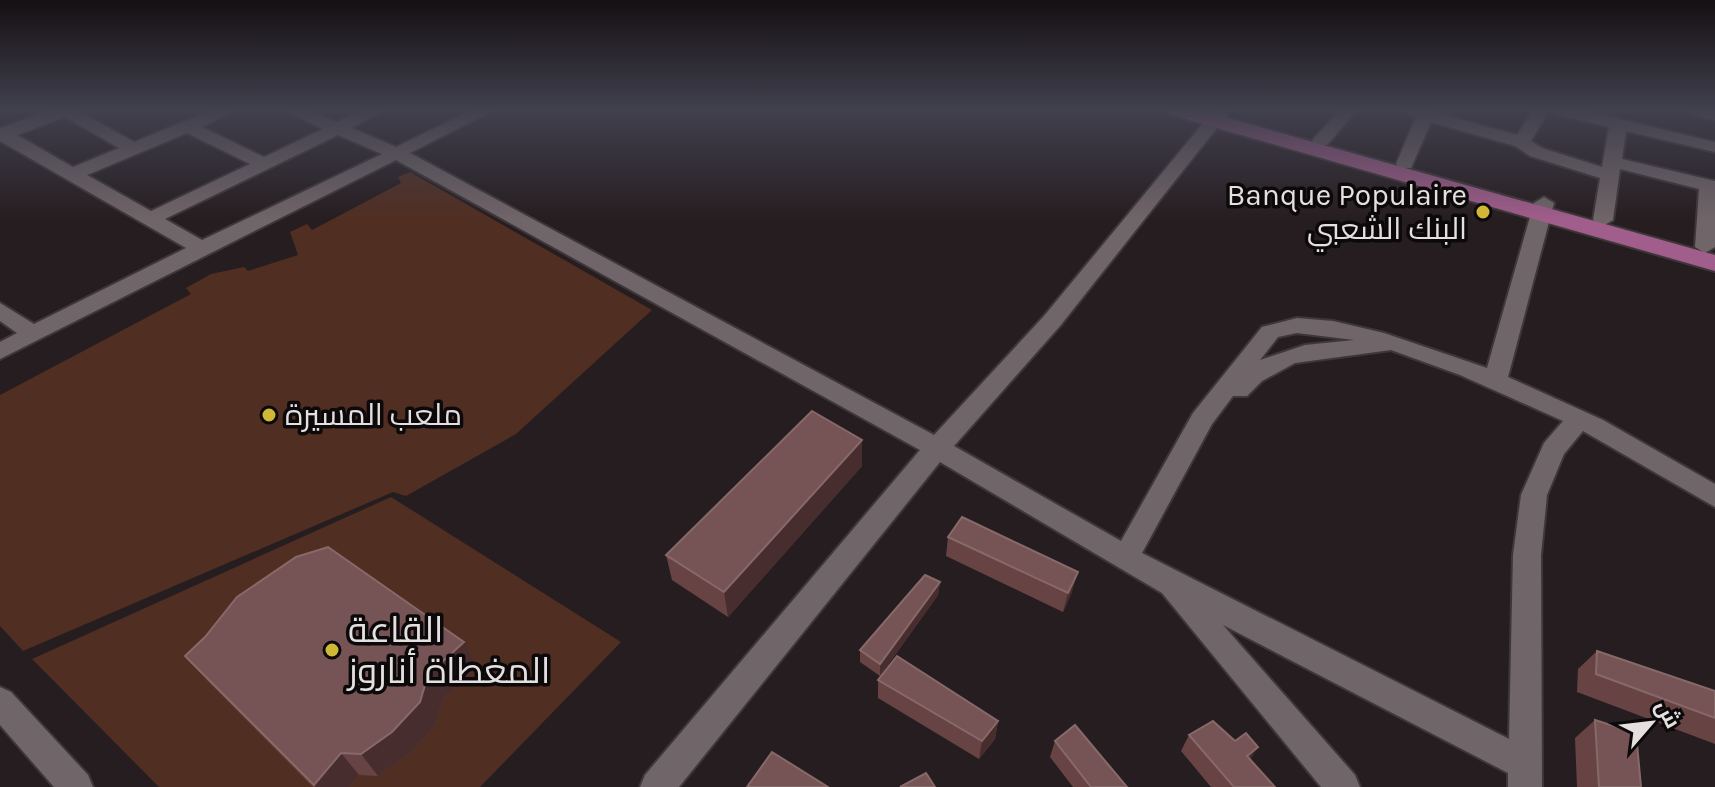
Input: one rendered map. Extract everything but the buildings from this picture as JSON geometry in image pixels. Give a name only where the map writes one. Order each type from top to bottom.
[{"type":"main road","points":[[1330,147],[1543,209],[1712,253]]},
{"type":"main road","points":[[1342,147],[1543,209],[1603,220],[1712,253]]},
{"type":"street","points":[[22,147],[201,248]]},
{"type":"street","points":[[129,147],[133,149]]},
{"type":"street","points":[[71,175],[138,147]]},
{"type":"street","points":[[229,147],[264,164]]},
{"type":"street","points":[[150,219],[301,147]]},
{"type":"street","points":[[381,147],[937,448],[1127,555],[1168,582],[1526,776],[1527,555],[1534,495],[1553,450],[1579,419]]},
{"type":"street","points":[[0,351],[201,248],[413,147]]},
{"type":"street","points":[[657,787],[937,448],[1052,321],[1192,147]]},
{"type":"street","points":[[1405,164],[1409,147]]},
{"type":"street","points":[[1529,147],[1545,156],[1611,168],[1711,195],[1712,253]]},
{"type":"street","points":[[1603,220],[1614,147]]},
{"type":"street","points":[[1495,381],[1543,209]]},
{"type":"street","points":[[0,310],[33,334]]},
{"type":"street","points":[[1127,555],[1202,419],[1260,359],[1270,332],[1282,325],[1297,323],[1332,327],[1396,345],[1495,381],[1579,419],[1715,497]]},
{"type":"street","points":[[1168,582],[1343,787]]},
{"type":"street","points":[[0,702],[76,787]]},
{"type":"shaded area","name":"ملعب المسيرة","points":[[410,172],[652,310],[516,434],[406,496],[393,492],[23,651],[0,626],[0,395],[191,294],[186,288],[211,274],[244,267],[248,271],[298,255],[290,232],[307,224],[312,230],[401,183],[398,177]]},
{"type":"shaded area","name":"القاعة المغطاة أناروز","points":[[391,497],[621,642],[480,787],[159,787],[32,659]]},
{"type":"place","name":"Banque Populaire البنك الشعبي","points":[[1483,212]]},
{"type":"place","name":"ملعب المسيرة","points":[[269,415]]},
{"type":"place","name":"القاعة المغطاة أناروز","points":[[332,650]]}]
